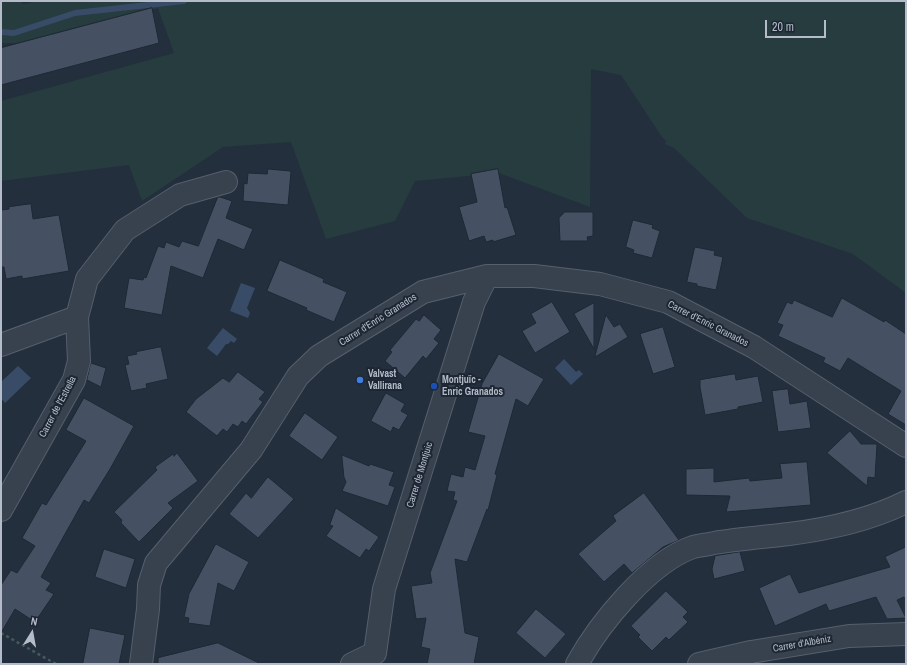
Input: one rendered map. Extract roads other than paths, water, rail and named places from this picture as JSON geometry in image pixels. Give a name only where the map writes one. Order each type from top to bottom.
[{"type":"street","name":"Carrer de l'Estrella","points":[[1,510],[74,380],[79,361],[77,317],[87,279],[126,230],[180,195],[226,182]]},
{"type":"street","name":"Carrer d'Enric Granados","points":[[141,664],[148,609],[149,585],[156,563],[251,450],[298,376],[319,356],[423,292],[487,276],[534,276],[600,284],[668,302],[754,347],[906,446]]},
{"type":"street","name":"Carrer de Montjuic","points":[[352,664],[377,659],[384,589],[474,302],[487,276]]},
{"type":"street","points":[[1,345],[77,317]]},
{"type":"street","points":[[577,664],[583,653],[615,611],[640,582],[666,560],[693,547],[738,539],[790,534],[842,525],[889,510],[906,502]]},
{"type":"street","name":"Carrer d'Albéniz","points":[[699,664],[751,652],[849,636],[906,634]]},
{"type":"water","points":[[241,283],[255,288],[247,308],[250,313],[248,318],[230,311]]},
{"type":"water","points":[[223,328],[237,339],[234,343],[231,341],[226,344],[217,356],[207,348]]},
{"type":"water","points":[[564,359],[576,372],[579,370],[583,374],[571,385],[555,368]]},
{"type":"water","points":[[18,366],[31,378],[5,403],[1,398],[1,382]]},
{"type":"waterway","points":[[1,32],[14,33],[75,13],[184,1]]},
{"type":"place","name":"Valvast Vallirana","points":[[360,380]]},
{"type":"place","name":"Montjuïc - Enric Granados","points":[[434,386]]}]
